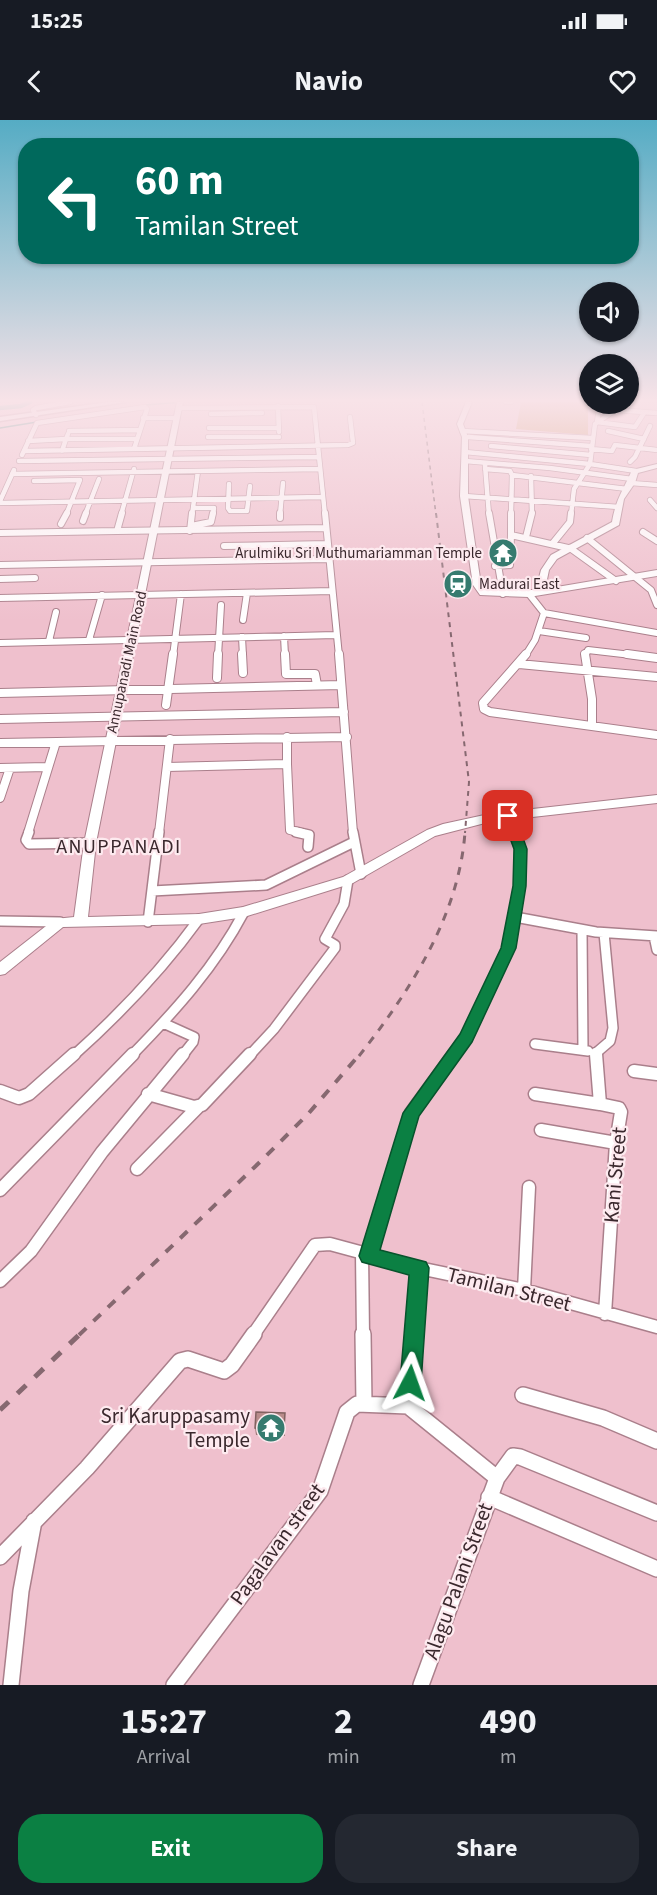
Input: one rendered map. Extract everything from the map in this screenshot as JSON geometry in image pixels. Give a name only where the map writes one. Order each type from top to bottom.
[{"type":"street","points":[[12,475],[0,502],[322,496]]},
{"type":"street","points":[[117,531],[133,475]]},
{"type":"street","name":"Annupanadi Main Road","points":[[80,922],[90,843],[163,475]]},
{"type":"street","points":[[191,528],[198,475]]},
{"type":"street","points":[[319,475],[347,737],[354,842],[361,874]]},
{"type":"street","points":[[464,475],[464,496],[477,585],[483,593],[529,594],[657,573]]},
{"type":"street","points":[[485,475],[495,566],[503,594]]},
{"type":"street","points":[[495,566],[510,565],[512,475]]},
{"type":"street","points":[[513,475],[579,482],[632,481]]},
{"type":"street","points":[[553,543],[570,522],[574,489],[583,475]]},
{"type":"street","points":[[601,475],[657,484]]},
{"type":"street","points":[[617,475],[632,481]]},
{"type":"street","points":[[540,592],[549,563],[557,554],[616,524],[621,496],[632,481],[642,475]]},
{"type":"street","points":[[526,537],[534,501],[531,476]]},
{"type":"street","points":[[83,520],[99,479]]},
{"type":"street","points":[[34,481],[80,480],[73,502],[61,524]]},
{"type":"street","points":[[280,518],[283,483]]},
{"type":"street","points":[[228,508],[229,484]]},
{"type":"street","points":[[194,508],[228,508],[230,511],[247,511],[250,486]]},
{"type":"street","points":[[464,496],[619,507]]},
{"type":"street","points":[[650,500],[657,508]]},
{"type":"street","points":[[191,528],[211,522],[214,508]]},
{"type":"street","points":[[0,533],[153,531],[191,528],[325,528]]},
{"type":"street","points":[[643,532],[657,541]]},
{"type":"street","points":[[511,535],[569,548],[616,581]]},
{"type":"street","points":[[587,538],[651,590],[657,605]]},
{"type":"street","points":[[224,546],[327,544]]},
{"type":"street","points":[[0,565],[328,559]]},
{"type":"street","points":[[0,579],[35,578]]},
{"type":"street","points":[[0,598],[332,591]]},
{"type":"street","points":[[243,620],[247,593]]},
{"type":"street","points":[[166,705],[181,594]]},
{"type":"street","points":[[529,594],[544,614],[657,633]]},
{"type":"street","points":[[89,640],[102,595]]},
{"type":"street","points":[[217,678],[221,605]]},
{"type":"street","points":[[50,641],[56,612]]},
{"type":"street","points":[[544,614],[533,648],[495,686],[483,702],[484,709],[490,712],[657,735]]},
{"type":"street","points":[[539,631],[586,639]]},
{"type":"street","points":[[0,643],[336,635]]},
{"type":"street","points":[[284,636],[286,674],[315,674],[317,685]]},
{"type":"street","points":[[242,637],[243,673]]},
{"type":"street","points":[[592,726],[594,705],[586,672],[585,653],[588,650],[657,658]]},
{"type":"street","points":[[519,664],[657,677]]},
{"type":"street","points":[[0,693],[342,685]]},
{"type":"street","points":[[0,719],[344,712]]},
{"type":"street","points":[[287,737],[290,830],[309,836],[308,848]]},
{"type":"street","points":[[0,743],[347,737]]},
{"type":"street","points":[[148,922],[170,739]]},
{"type":"street","points":[[56,742],[26,840],[29,844],[90,843]]},
{"type":"street","points":[[167,767],[287,764]]},
{"type":"street","points":[[0,768],[47,767]]},
{"type":"street","points":[[0,798],[2,786],[10,768]]},
{"type":"street","points":[[0,921],[148,922],[200,920],[244,912],[348,880],[431,833],[447,827],[508,816],[657,799]]},
{"type":"street","points":[[497,1478],[408,1406],[364,1404],[365,1255],[411,1113],[466,1038],[508,948],[519,886],[520,849],[508,816]]},
{"type":"street","points":[[152,891],[266,885],[354,842]]},
{"type":"street","points":[[137,1168],[274,1029],[335,948],[335,945],[325,939],[344,904],[348,880]]},
{"type":"street","points":[[0,1190],[183,1003],[234,931],[244,912]]},
{"type":"street","points":[[515,917],[603,933],[656,936],[657,950]]},
{"type":"street","points":[[0,1091],[19,1098],[30,1094],[129,1006],[178,951],[200,920]]},
{"type":"street","points":[[0,970],[60,922]]},
{"type":"street","points":[[582,930],[583,1050]]},
{"type":"street","points":[[535,1044],[597,1053],[613,1035],[612,999],[603,933]]},
{"type":"street","points":[[0,1281],[31,1251],[102,1152],[193,1042],[194,1037],[164,1023]]},
{"type":"street","name":"Kani Street","points":[[597,1053],[600,1104],[618,1108],[621,1112],[616,1143],[605,1314]]},
{"type":"street","points":[[634,1071],[657,1074]]},
{"type":"street","points":[[148,1094],[199,1106]]},
{"type":"street","points":[[535,1094],[600,1104]]},
{"type":"street","points":[[541,1130],[616,1143]]},
{"type":"street","points":[[524,1290],[529,1187]]},
{"type":"street","name":"Tamilan Street","points":[[34,1521],[87,1468],[180,1361],[188,1359],[219,1371],[224,1371],[232,1365],[315,1245],[330,1244],[419,1268],[524,1290],[657,1327]]},
{"type":"street","points":[[408,1406],[419,1268]]},
{"type":"street","points":[[523,1395],[603,1418],[657,1441]]},
{"type":"street","name":"Pagalavan street","points":[[174,1685],[320,1491],[347,1412],[352,1406],[364,1404]]},
{"type":"street","name":"Alagu Palani Street","points":[[421,1685],[489,1497],[497,1478],[513,1456],[657,1513]]},
{"type":"street","points":[[489,1497],[657,1569]]},
{"type":"street","points":[[0,1557],[34,1521]]},
{"type":"street","points":[[11,1685],[21,1591],[34,1521]]},
{"type":"building","points":[[256,1412],[285,1413],[284,1429],[255,1428]]},
{"type":"railway","points":[[431,475],[436,515]]},
{"type":"railway","points":[[436,513],[469,782],[465,833]]},
{"type":"railway","points":[[359,1056],[396,1005],[429,951],[453,893],[461,863],[465,832]]},
{"type":"railway","points":[[79,1335],[263,1159],[308,1114],[360,1054]]},
{"type":"railway","points":[[0,1410],[80,1334]]},
{"type":"place","name":"Arulmiku Sri Muthumariamman Temple","points":[[503,553]]},
{"type":"place","name":"Madurai East","points":[[458,584]]},
{"type":"place","name":"Sri Karuppasamy Temple","points":[[271,1428]]},
{"type":"district","name":"ANUPPANADI","points":[[119,847]]},
{"type":"route","points":[[410,1383],[419,1268],[369,1256],[411,1113],[466,1038],[508,948],[519,886],[520,849],[508,816]]}]
